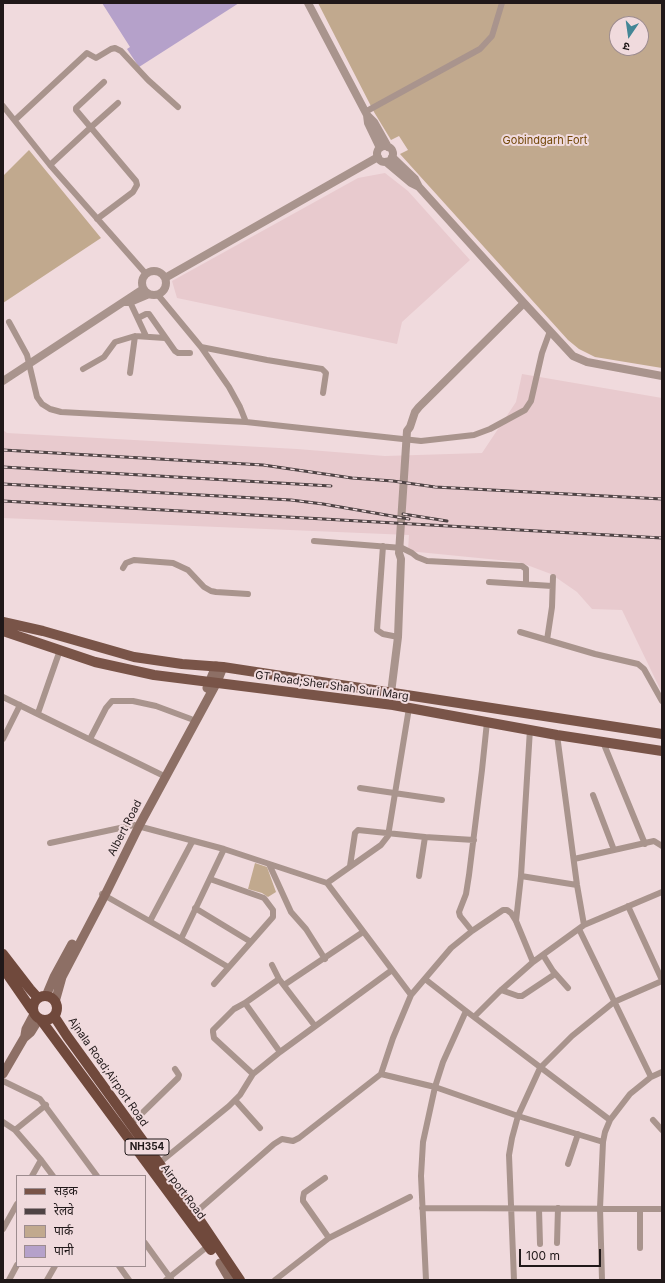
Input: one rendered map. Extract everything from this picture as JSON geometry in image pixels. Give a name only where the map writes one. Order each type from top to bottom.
[{"type":"highway","points":[[3,954],[30,989],[42,997]]},
{"type":"highway","name":"NH354","points":[[3,968],[37,1016]]},
{"type":"highway","points":[[42,997],[50,997],[55,1002],[57,1011],[54,1016],[46,1020],[37,1016],[34,1001],[42,997]]},
{"type":"highway","name":"Airport Road","points":[[37,1016],[220,1262],[237,1280]]},
{"type":"highway","name":"Ajnala Road;Airport Road","points":[[54,1016],[158,1164],[195,1213],[237,1280]]},
{"type":"main road","name":"GT Road;Sher Shah Suri Marg","points":[[3,622],[43,631],[134,657],[182,664],[219,667],[662,734]]},
{"type":"main road","name":"GT Road;Sher Shah Suri Marg","points":[[3,631],[95,662],[146,673],[410,708],[557,735],[662,750]]},
{"type":"main road","name":"Albert Road","points":[[136,826],[214,682],[219,667]]},
{"type":"main road","name":"Albert Road","points":[[55,1002],[62,977],[136,826],[191,719],[214,682]]},
{"type":"main road","name":"Albert Road","points":[[42,997],[103,894]]},
{"type":"main road","points":[[3,1074],[6,1063],[24,1038],[31,1032],[37,1016]]},
{"type":"street","points":[[308,3],[366,113],[368,123],[384,148],[391,150],[389,159]]},
{"type":"street","points":[[366,113],[480,49],[492,36],[502,3]]},
{"type":"street","points":[[14,120],[87,53],[96,58],[115,48],[121,51],[148,80],[178,107]]},
{"type":"street","points":[[97,219],[133,192],[137,184],[76,109],[104,82]]},
{"type":"street","points":[[50,165],[118,103]]},
{"type":"street","points":[[3,106],[50,165],[146,274]]},
{"type":"street","points":[[384,148],[377,152],[378,157],[381,161],[389,159]]},
{"type":"street","points":[[166,278],[378,157]]},
{"type":"street","points":[[389,159],[415,179],[419,187],[574,356],[587,362],[662,376]]},
{"type":"street","points":[[3,381],[127,302],[128,298],[150,292],[164,291],[166,287],[166,278],[160,272],[156,271],[146,274],[142,280],[150,292],[201,347],[229,387],[246,422]]},
{"type":"street","points":[[127,302],[138,318],[146,336]]},
{"type":"street","points":[[391,693],[398,637],[401,555],[410,430],[415,412],[524,303]]},
{"type":"street","points":[[138,318],[149,314],[165,338],[177,352],[190,354]]},
{"type":"street","points":[[9,322],[25,350],[30,363],[37,397],[42,404],[50,409],[61,412],[246,422],[421,441],[474,434],[490,428],[525,410],[531,401],[542,353],[550,331]]},
{"type":"street","points":[[83,369],[104,357],[109,352],[113,344],[135,336],[165,338]]},
{"type":"street","points":[[130,373],[135,336]]},
{"type":"street","points":[[201,347],[322,369],[326,373],[323,393]]},
{"type":"street","points":[[314,541],[402,548],[412,553],[416,558],[427,561],[522,566],[526,568],[526,584]]},
{"type":"street","points":[[383,546],[377,630],[382,634],[398,637]]},
{"type":"street","points":[[123,568],[126,563],[134,560],[173,563],[188,570],[204,587],[211,591],[248,594]]},
{"type":"street","points":[[547,640],[552,607],[553,577]]},
{"type":"street","points":[[489,582],[552,586]]},
{"type":"street","points":[[520,632],[595,654],[638,664],[644,669],[662,701]]},
{"type":"street","points":[[38,713],[60,650]]},
{"type":"street","points":[[3,698],[38,713],[162,774]]},
{"type":"street","points":[[90,739],[106,708],[112,701],[133,701],[156,706],[191,719]]},
{"type":"street","points":[[3,739],[20,705]]},
{"type":"street","points":[[327,883],[384,842],[389,832],[410,708]]},
{"type":"street","points":[[472,931],[460,916],[459,912],[467,889],[487,722]]},
{"type":"street","points":[[516,921],[521,876],[530,730]]},
{"type":"street","points":[[557,735],[582,927],[614,1002],[651,1077]]},
{"type":"street","points":[[603,742],[645,844]]},
{"type":"street","points":[[360,788],[396,792],[442,800]]},
{"type":"street","points":[[593,795],[614,850]]},
{"type":"street","points":[[50,843],[136,826],[192,842],[224,849],[327,883],[411,995]]},
{"type":"street","points":[[350,866],[356,833],[358,830],[389,832],[425,837],[474,840]]},
{"type":"street","points":[[420,876],[425,837]]},
{"type":"street","points":[[574,859],[654,841],[662,846]]},
{"type":"street","points":[[150,920],[192,842]]},
{"type":"street","points":[[180,939],[224,849]]},
{"type":"street","points":[[269,864],[293,915],[306,929],[325,959]]},
{"type":"street","points":[[521,876],[577,885]]},
{"type":"street","points":[[210,879],[264,898],[273,910],[273,917],[214,984]]},
{"type":"street","points":[[474,1017],[533,962],[582,927],[662,892]]},
{"type":"street","points":[[103,894],[150,920],[228,968]]},
{"type":"street","points":[[514,1280],[509,1155],[518,1116],[540,1068],[572,1036],[614,1002],[662,981],[628,906]]},
{"type":"street","points":[[195,908],[251,942]]},
{"type":"street","points":[[195,1213],[274,1144],[282,1139],[293,1141],[299,1138],[381,1074],[393,1038],[411,995],[451,948],[472,931],[503,910],[507,910],[516,921],[533,962]]},
{"type":"street","points":[[284,985],[325,959],[363,932]]},
{"type":"street","points":[[543,955],[555,974],[568,988]]},
{"type":"street","points":[[272,965],[284,985],[314,1026]]},
{"type":"street","points":[[158,1164],[235,1100],[253,1074],[314,1026],[392,970]]},
{"type":"street","points":[[502,990],[522,996],[555,974]]},
{"type":"street","points":[[253,1074],[214,1038],[213,1030],[234,1009],[280,979]]},
{"type":"street","points":[[425,979],[610,1120]]},
{"type":"street","points":[[245,1003],[280,1052]]},
{"type":"street","points":[[426,1280],[420,1176],[423,1142],[435,1087],[443,1062],[466,1011]]},
{"type":"street","points":[[130,1124],[178,1078],[179,1075],[175,1069]]},
{"type":"street","points":[[602,1280],[600,1208],[603,1142],[610,1120],[630,1094],[651,1077],[662,1072]]},
{"type":"street","points":[[381,1074],[435,1087],[518,1116],[603,1142]]},
{"type":"street","points":[[3,1081],[40,1098],[96,1175]]},
{"type":"street","points":[[235,1100],[260,1128]]},
{"type":"street","points":[[15,1130],[46,1105]]},
{"type":"street","points":[[652,1120],[662,1130]]},
{"type":"street","points":[[3,1122],[15,1130],[52,1175]]},
{"type":"street","points":[[568,1164],[578,1134]]},
{"type":"street","points":[[33,1175],[41,1160]]},
{"type":"street","points":[[325,1178],[304,1193],[302,1198],[328,1238]]},
{"type":"street","points":[[275,1280],[328,1238],[410,1197]]},
{"type":"street","points":[[3,1229],[16,1206]]},
{"type":"street","points":[[422,1208],[662,1209]]},
{"type":"street","points":[[557,1243],[558,1208]]},
{"type":"street","points":[[539,1209],[540,1244]]},
{"type":"street","points":[[640,1209],[640,1248]]},
{"type":"street","points":[[146,1244],[169,1279],[208,1246]]},
{"type":"street","points":[[3,1279],[8,1280],[16,1267]]},
{"type":"street","points":[[47,1280],[54,1267]]},
{"type":"street","points":[[119,1267],[129,1280]]},
{"type":"shaded area","points":[[385,173],[408,191],[470,260],[402,322],[397,344],[177,298],[172,281],[358,178]]},
{"type":"shaded area","points":[[522,374],[662,398],[662,693],[622,610],[592,609],[577,592],[551,574],[519,562],[408,551],[409,535],[3,518],[3,430],[7,433],[297,449],[385,456],[482,453],[516,402]]},
{"type":"green space","name":"Gobindgarh Fort","points":[[318,3],[662,3],[662,368],[595,357],[579,349],[568,340],[400,154],[408,150],[399,136],[391,140],[374,112]]},
{"type":"green space","points":[[29,150],[101,238],[3,303],[3,176]]},
{"type":"green space","points":[[255,863],[267,867],[276,892],[268,897],[262,893],[248,889]]},
{"type":"water","points":[[102,3],[239,3],[139,67],[127,49],[130,47]]},
{"type":"railway","points":[[3,450],[263,465],[352,478],[393,481],[435,487],[662,499]]},
{"type":"railway","points":[[3,467],[331,486]]},
{"type":"railway","points":[[3,484],[291,500],[409,519]]},
{"type":"railway","points":[[3,501],[662,538]]},
{"type":"railway","points":[[403,514],[447,521]]}]
